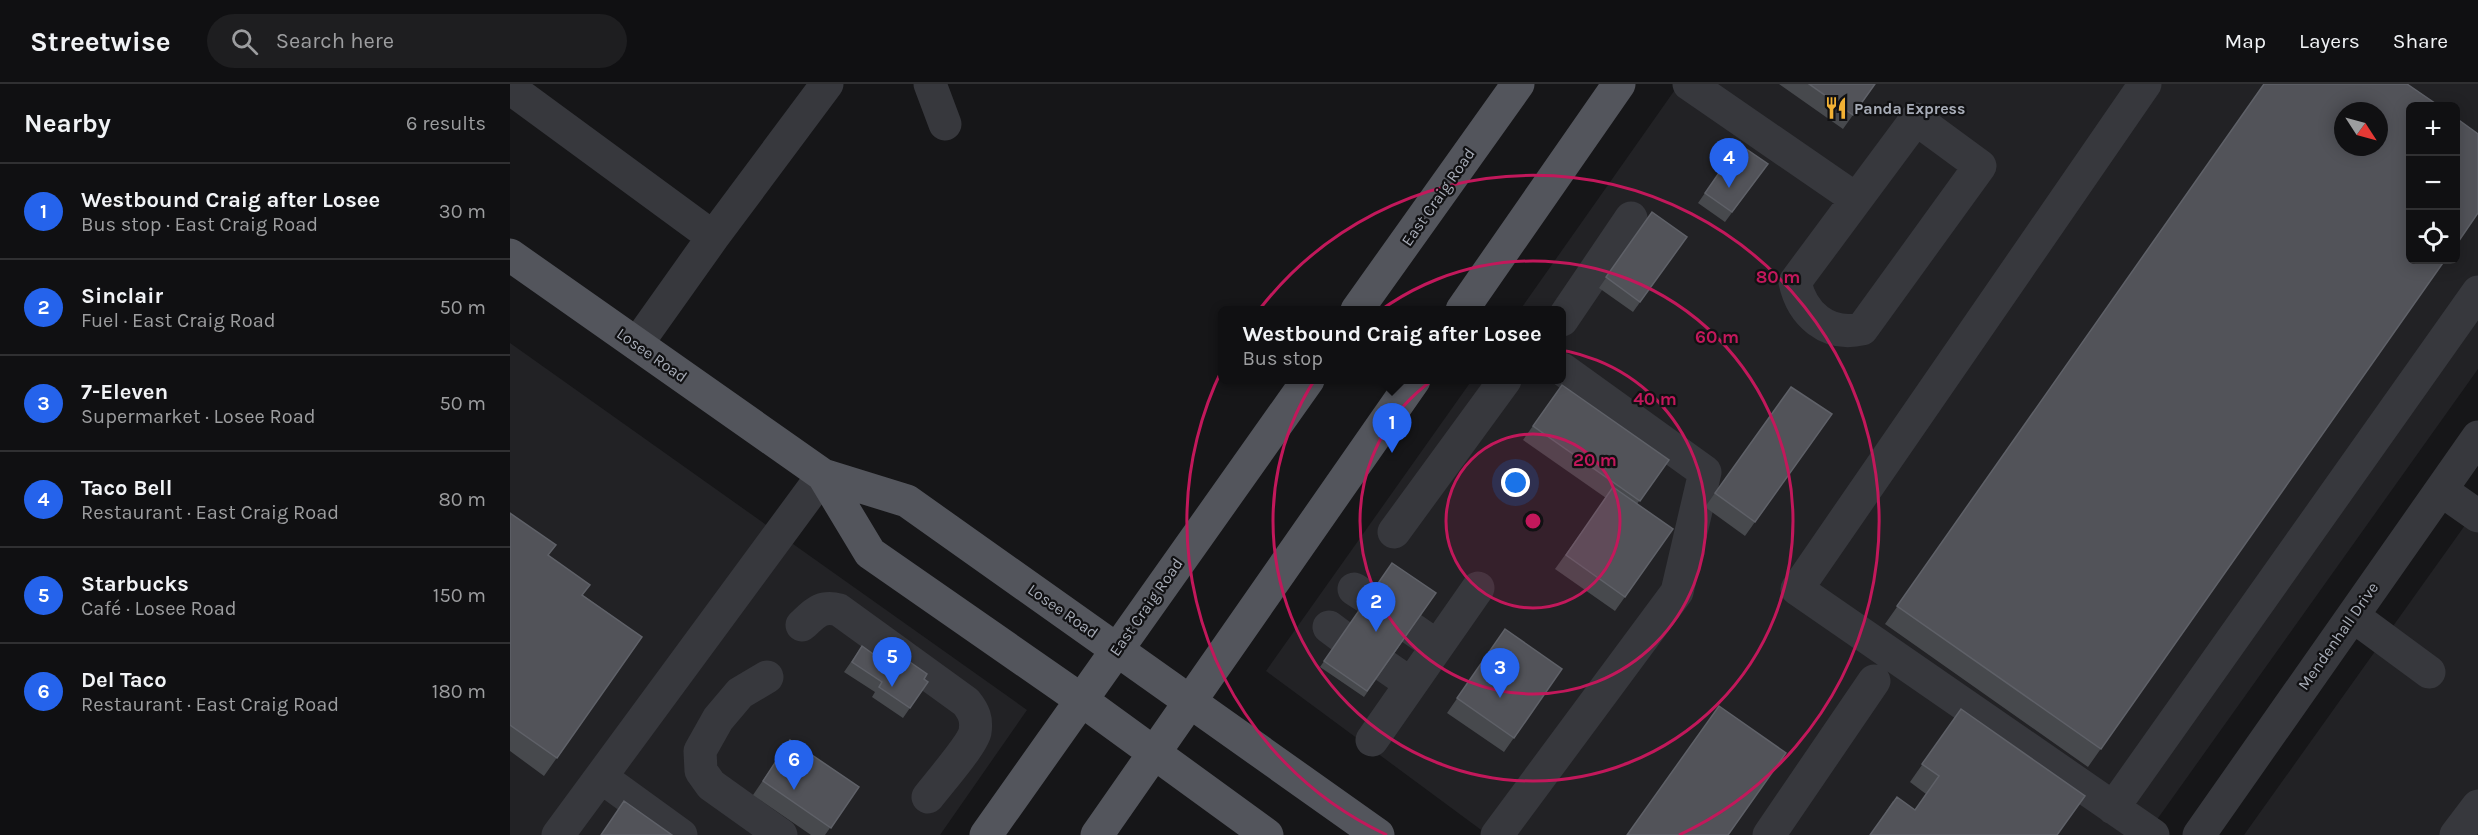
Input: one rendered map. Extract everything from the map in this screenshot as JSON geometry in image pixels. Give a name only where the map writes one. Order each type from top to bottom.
[{"type":"main road","name":"East Craig Road","points":[[1360,306],[1518,84]]},
{"type":"main road","points":[[1465,306],[1619,84]]},
{"type":"main road","name":"Losee Road","points":[[510,255],[823,475],[907,501],[1378,835]]},
{"type":"main road","name":"East Craig Road","points":[[986,835],[1080,699],[1305,384]]},
{"type":"main road","points":[[1097,835],[1411,384]]},
{"type":"main road","name":"Losee Road","points":[[823,475],[870,553],[1080,699],[1267,835]]},
{"type":"street","points":[[637,344],[827,84]]},
{"type":"street","points":[[930,84],[945,123]]},
{"type":"street","points":[[1689,84],[1725,94],[1856,199]]},
{"type":"street","points":[[2145,84],[1797,589],[2153,835]]},
{"type":"street","points":[[510,88],[713,237]]},
{"type":"street","points":[[1916,119],[1980,166],[1862,329],[1852,332],[1821,324],[1808,313],[1798,295],[1795,282],[1856,199],[1916,119]]},
{"type":"street","points":[[1566,314],[1631,218]]},
{"type":"street","points":[[2113,807],[2478,292]]},
{"type":"street","points":[[1497,835],[1677,592],[1705,472],[1566,372]]},
{"type":"street","points":[[1394,532],[1502,384]]},
{"type":"street","name":"Mendenhall Drive","points":[[2199,835],[2478,437]]},
{"type":"street","points":[[558,835],[823,475]]},
{"type":"street","points":[[2441,490],[2478,516]]},
{"type":"street","points":[[1372,740],[1398,675],[1424,637],[1478,588]]},
{"type":"street","points":[[802,625],[816,612],[827,607],[839,610],[966,702],[973,711],[976,720],[974,735],[928,796]]},
{"type":"street","points":[[2353,616],[2428,672]]},
{"type":"street","points":[[767,676],[740,693],[718,719],[700,751],[701,771],[711,785],[781,835]]},
{"type":"street","points":[[1769,835],[1874,681]]},
{"type":"street","points":[[601,777],[681,835]]},
{"type":"street","points":[[2456,835],[2478,806]]},
{"type":"shaded area","points":[[1679,84],[2478,84],[2478,369],[2146,835],[1488,835],[1266,671],[1469,384],[1566,384],[1566,306],[1523,306]]},
{"type":"shaded area","points":[[510,343],[1027,710],[940,835],[510,835]]},
{"type":"shaded area","points":[[2478,507],[2478,835],[2244,835]]},
{"type":"building","points":[[1809,84],[1875,84],[1853,115]]},
{"type":"building","points":[[2264,84],[2407,84],[2433,102],[2406,102],[2406,264],[2442,264],[2101,749],[1897,606]]},
{"type":"building","points":[[2460,121],[2478,134],[2478,213],[2460,239]]},
{"type":"building","points":[[1739,144],[1768,164],[1732,212],[1705,193]]},
{"type":"building","points":[[1652,212],[1687,237],[1640,302],[1606,277]]},
{"type":"building","points":[[1562,385],[1669,460],[1640,501],[1533,426]]},
{"type":"building","points":[[1791,387],[1832,414],[1755,522],[1715,493]]},
{"type":"building","points":[[1613,487],[1673,529],[1625,597],[1566,555]]},
{"type":"building","points":[[510,513],[556,545],[548,555],[590,585],[582,595],[642,637],[557,758],[510,725]]},
{"type":"building","points":[[1392,563],[1436,593],[1367,691],[1324,661]]},
{"type":"building","points":[[1505,629],[1562,669],[1514,738],[1457,698]]},
{"type":"building","points":[[884,644],[927,674],[924,679],[928,682],[910,708],[879,687],[882,682],[852,662],[862,646],[876,656]]},
{"type":"building","points":[[1719,706],[1786,753],[1728,835],[1627,835]]},
{"type":"building","points":[[1961,709],[2085,796],[2057,835],[1870,835],[1897,797],[1915,810],[1939,776],[1922,764]]},
{"type":"building","points":[[790,740],[859,787],[831,828],[763,781]]},
{"type":"building","points":[[624,801],[672,835],[601,835]]},
{"type":"place","name":"Panda Express","points":[[1836,108]]},
{"type":"place","name":"Taco Bell","points":[[1729,188]]},
{"type":"place","name":"Westbound Craig after Losee","points":[[1392,453]]},
{"type":"place","name":"Sinclair","points":[[1376,632]]},
{"type":"place","name":"Starbucks","points":[[892,687]]},
{"type":"place","name":"7-Eleven","points":[[1500,698]]},
{"type":"place","name":"Del Taco","points":[[794,790]]}]
